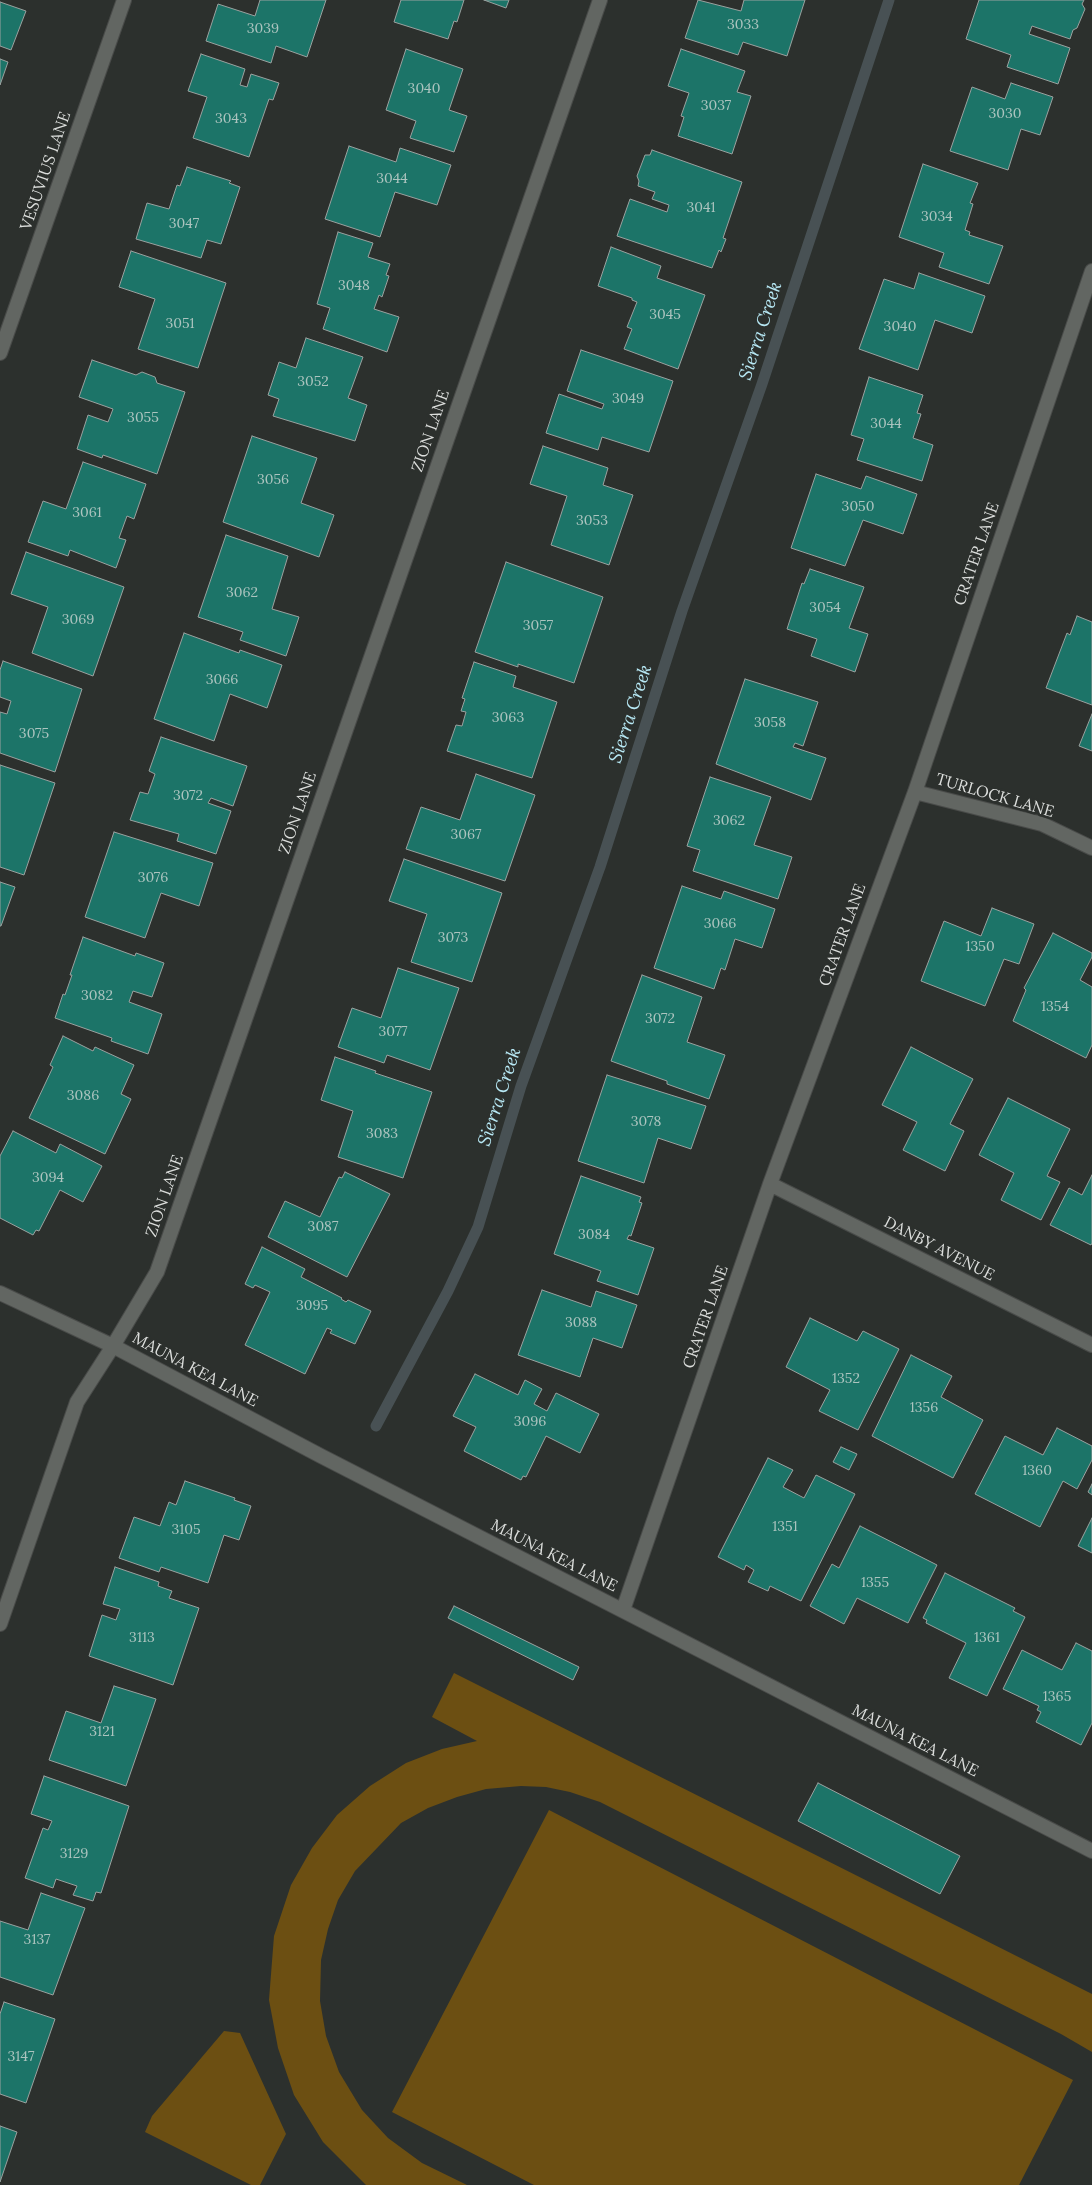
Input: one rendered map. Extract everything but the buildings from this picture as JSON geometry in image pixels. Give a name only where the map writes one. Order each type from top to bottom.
[{"type":"street","name":"VESUVIUS LANE","points":[[0,353],[124,0]]},
{"type":"street","name":"ZION LANE","points":[[0,1624],[77,1402],[157,1272],[600,0]]},
{"type":"street","name":"CRATER LANE","points":[[623,1610],[770,1184],[915,792],[1092,271]]},
{"type":"street","name":"TURLOCK LANE","points":[[915,792],[1042,824],[1092,848]]},
{"type":"street","name":"DANBY AVENUE","points":[[770,1184],[1092,1345]]},
{"type":"street","name":"MAUNA KEA LANE","points":[[0,1293],[113,1346],[321,1456],[1092,1852]]},
{"type":"shaded area","points":[[454,1673],[1092,1994],[1092,2052],[1061,2034],[600,1802],[570,1792],[546,1787],[521,1786],[486,1789],[428,1808],[401,1823],[355,1871],[338,1900],[328,1929],[321,1960],[320,2001],[326,2036],[339,2072],[362,2110],[388,2138],[422,2163],[467,2185],[366,2185],[323,2142],[294,2095],[278,2048],[269,2000],[274,1936],[291,1885],[312,1848],[337,1815],[370,1786],[406,1763],[442,1749],[477,1741],[432,1717]]},
{"type":"shaded area","points":[[549,1810],[1073,2080],[1019,2185],[534,2185],[392,2112]]},
{"type":"shaded area","points":[[224,2031],[240,2033],[286,2134],[260,2185],[251,2185],[145,2132],[152,2116]]},
{"type":"waterway","name":"Sierra Creek","points":[[376,1426],[448,1291],[478,1227],[521,1086],[600,867],[682,611],[762,384],[889,0]]}]
